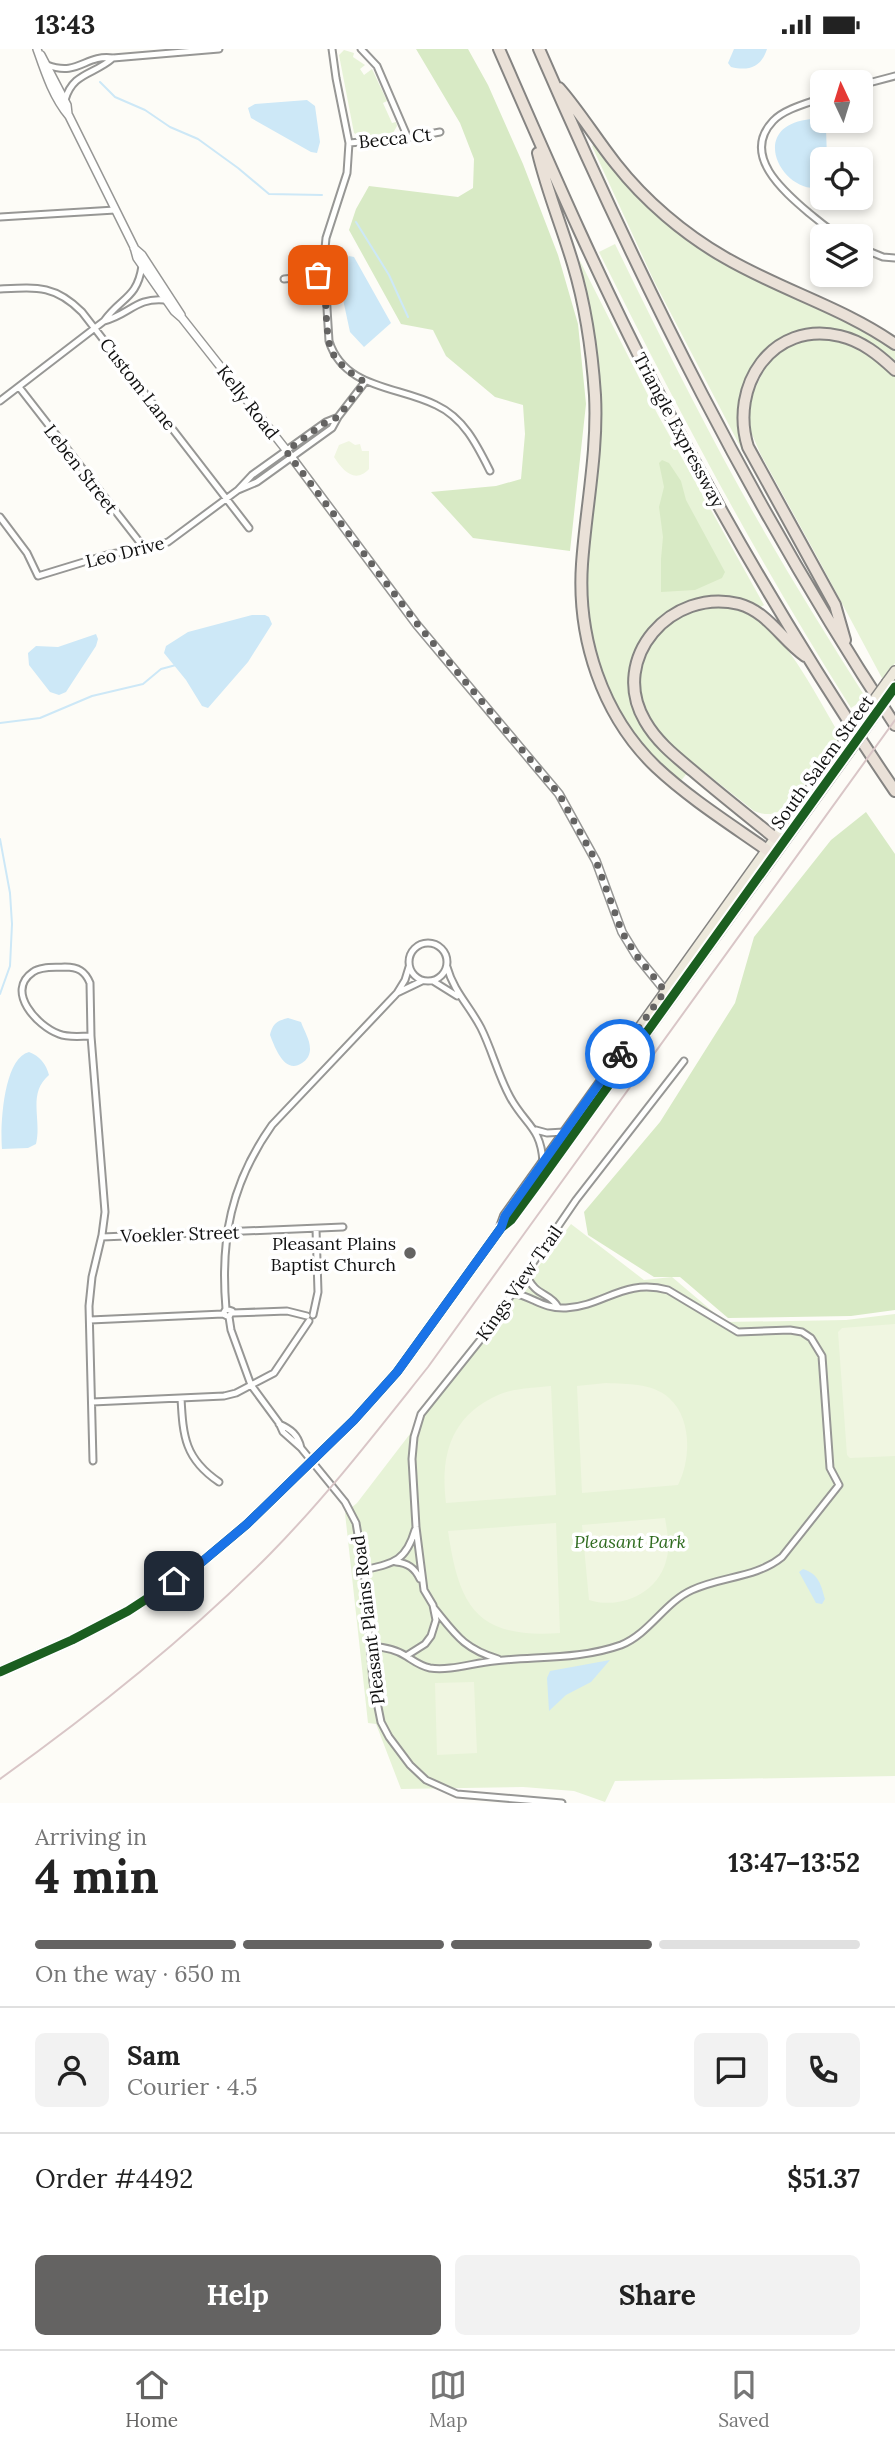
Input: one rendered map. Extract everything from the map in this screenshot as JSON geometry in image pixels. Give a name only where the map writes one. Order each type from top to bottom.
[{"type":"highway","name":"Triangle Expressway","points":[[499,49],[587,250],[657,392],[789,626],[895,791]]},
{"type":"highway","name":"Triangle Expressway","points":[[539,49],[619,229],[700,393],[790,555],[895,725]]},
{"type":"highway","points":[[553,81],[576,106],[599,142],[634,186],[686,231],[725,258],[844,313],[895,344]]},
{"type":"highway","points":[[533,126],[546,187],[579,286],[592,358],[594,447],[581,588],[587,643],[596,674],[621,723],[656,767],[771,852]]},
{"type":"highway","points":[[849,653],[835,605],[748,447],[743,431],[743,401],[757,367],[767,356],[800,336],[826,334],[850,339],[862,344],[895,370]]},
{"type":"highway","points":[[779,841],[715,790],[654,734],[643,719],[638,703],[635,685],[637,666],[646,642],[663,621],[685,608],[710,601],[743,605],[756,612],[781,632],[793,648],[813,661]]},
{"type":"main road","name":"South Salem Street","points":[[668,995],[891,687],[895,671]]},
{"type":"main road","points":[[501,1228],[505,1216],[542,1162],[668,995]]},
{"type":"main road","points":[[0,1672],[128,1611],[197,1566],[247,1524],[354,1420],[397,1372],[501,1228],[511,1220],[668,995]]},
{"type":"street","points":[[47,65],[69,70],[96,59],[219,49]]},
{"type":"street","points":[[332,49],[349,143],[347,173],[326,238],[325,275],[332,353],[350,372],[365,382],[437,405],[460,422],[475,440],[490,471]]},
{"type":"street","points":[[361,49],[377,65],[408,138]]},
{"type":"street","name":"Kelly Road","points":[[37,50],[65,102],[69,116],[142,266],[165,300],[292,458],[418,625],[559,794],[592,851],[622,932],[636,955],[668,995]]},
{"type":"street","name":"Kelly Road","points":[[37,50],[40,63],[62,108],[69,116]]},
{"type":"street","points":[[65,102],[76,80],[106,65],[113,58]]},
{"type":"street","points":[[873,82],[895,76]]},
{"type":"street","points":[[810,103],[775,118],[760,143],[763,164],[770,174],[791,198],[824,224]]},
{"type":"street","name":"Becca Ct","points":[[349,143],[408,138],[440,132]]},
{"type":"street","points":[[0,217],[115,210]]},
{"type":"street","name":"Kelly Road","points":[[134,247],[142,255],[182,318]]},
{"type":"street","points":[[873,253],[895,258]]},
{"type":"street","points":[[104,321],[116,306],[136,289],[142,266]]},
{"type":"street","points":[[284,279],[325,275]]},
{"type":"street","name":"Custom Lane","points":[[0,289],[29,287],[51,290],[68,298],[249,527]]},
{"type":"street","points":[[0,401],[104,321],[115,318],[142,301],[165,300]]},
{"type":"street","name":"Leo Drive","points":[[239,490],[257,482],[332,428],[365,382]]},
{"type":"street","name":"Leben Street","points":[[19,387],[145,549]]},
{"type":"street","name":"Leo Drive","points":[[0,517],[27,553],[38,576],[110,554],[145,549],[168,542],[239,490],[252,475],[326,422],[338,417]]},
{"type":"street","points":[[425,943],[438,945],[443,949],[448,961],[447,967],[440,978],[422,981],[416,978],[409,967],[411,954],[425,943]]},
{"type":"street","points":[[91,1036],[63,1036],[30,1014],[24,1001],[24,985],[30,974],[40,969],[69,967],[81,970],[90,983],[91,1036],[104,1193],[102,1237],[92,1277],[90,1320],[93,1461]]},
{"type":"street","name":"Pleasant Plains Road","points":[[409,967],[397,993],[272,1125],[257,1146],[233,1201],[223,1276],[228,1313],[239,1356],[251,1385],[279,1423],[289,1428],[299,1439],[301,1448],[345,1503],[356,1523],[364,1570],[373,1682],[381,1723],[389,1738],[426,1780],[457,1794],[562,1803]]},
{"type":"street","points":[[447,967],[454,987],[482,1030],[516,1107],[536,1130],[542,1149],[542,1162]]},
{"type":"street","name":"Pleasant Plains Road","points":[[397,993],[422,981]]},
{"type":"street","points":[[433,981],[460,997]]},
{"type":"street","name":"Kings View Trail","points":[[423,1585],[411,1459],[421,1414],[481,1339],[576,1200],[684,1061]]},
{"type":"street","points":[[536,1130],[547,1133],[564,1132]]},
{"type":"street","name":"Voekler Street","points":[[102,1237],[343,1227]]},
{"type":"street","points":[[92,1402],[224,1396],[274,1373],[310,1317],[318,1292],[317,1229]]},
{"type":"street","points":[[526,1274],[531,1286],[555,1302],[558,1307]]},
{"type":"street","points":[[370,1646],[383,1647],[418,1664],[442,1668],[501,1660],[573,1657],[620,1645],[632,1640],[691,1590],[760,1571],[774,1564],[839,1485],[830,1468],[822,1356],[811,1338],[802,1332],[738,1332],[668,1290],[654,1287],[628,1288],[577,1306],[550,1308],[513,1293]]},
{"type":"street","points":[[90,1320],[287,1311],[310,1317]]},
{"type":"street","points":[[181,1398],[182,1429],[188,1449],[203,1471],[219,1482]]},
{"type":"street","points":[[364,1570],[396,1562],[412,1540],[416,1527]]},
{"type":"street","name":"Kings View Trail","points":[[396,1562],[406,1563],[416,1571],[433,1607],[459,1640],[478,1653],[501,1660]]},
{"type":"street","points":[[406,1656],[425,1644],[431,1636],[436,1620],[433,1607]]},
{"type":"green space","points":[[416,49],[468,49],[488,85],[523,164],[558,255],[578,324],[586,404],[570,551],[473,538],[431,492],[496,486],[521,479],[525,434],[523,405],[495,397],[446,356],[433,330],[401,324],[349,230],[356,209],[369,186],[458,197],[473,188],[474,159],[460,123]]},
{"type":"green space","points":[[344,50],[354,53],[353,57],[365,65],[360,69],[364,75],[372,69],[387,101],[383,103],[392,123],[396,122],[393,133],[360,136],[354,133],[339,55]]},
{"type":"green space","points":[[596,144],[679,230],[895,348],[895,364],[854,338],[828,329],[804,333],[774,345],[751,368],[739,398],[742,450],[654,281],[592,146]]},
{"type":"green space","points":[[615,244],[739,487],[866,698],[851,708],[751,540],[628,311],[599,252]]},
{"type":"green space","points":[[580,261],[658,415],[764,605],[759,608],[729,597],[702,598],[687,602],[661,616],[643,637],[636,663],[634,704],[688,772],[680,782],[632,733],[607,690],[590,636],[585,579],[599,433],[577,262]]},
{"type":"green space","points":[[820,337],[853,345],[895,375],[895,663],[883,680],[751,432],[749,413],[752,395],[769,360],[783,349]]},
{"type":"green space","points":[[349,441],[355,445],[360,444],[362,451],[369,451],[369,469],[359,475],[345,471],[334,457],[339,445]]},
{"type":"green space","points":[[662,460],[669,463],[681,481],[686,500],[725,572],[722,578],[695,590],[661,592],[663,537],[659,507],[664,487],[659,463]]},
{"type":"green space","points":[[710,605],[743,610],[771,630],[798,665],[841,737],[789,804],[773,813],[754,811],[668,743],[647,715],[642,699],[639,684],[641,668],[654,638],[679,614]]},
{"type":"green space","points":[[866,812],[895,854],[895,1310],[851,1316],[728,1318],[680,1277],[654,1277],[588,1235],[584,1212],[660,1122],[735,1003],[754,937],[831,840]]},
{"type":"green space","name":"Pleasant Park","points":[[571,1224],[644,1280],[672,1277],[725,1322],[846,1320],[895,1314],[895,1776],[615,1781],[605,1802],[574,1791],[523,1787],[401,1789],[376,1724],[368,1723],[345,1513],[357,1503]]},
{"type":"green space","points":[[895,1324],[895,1456],[850,1458],[847,1455],[838,1332],[842,1328]]},
{"type":"green space","points":[[606,1383],[655,1389],[677,1406],[687,1440],[685,1464],[678,1485],[582,1493],[577,1386]]},
{"type":"green space","points":[[551,1386],[556,1495],[446,1503],[447,1453],[459,1426],[469,1414],[498,1395]]},
{"type":"green space","points":[[665,1518],[668,1552],[663,1570],[648,1589],[637,1596],[614,1603],[589,1600],[582,1525]]},
{"type":"green space","points":[[556,1523],[560,1633],[509,1630],[491,1623],[477,1613],[458,1580],[448,1531]]},
{"type":"green space","points":[[474,1682],[477,1753],[437,1755],[435,1683]]},
{"type":"water","points":[[734,49],[767,49],[757,64],[743,69],[731,67],[728,63]]},
{"type":"water","points":[[307,100],[315,106],[320,142],[317,153],[251,118],[248,108],[255,104]]},
{"type":"water","points":[[810,119],[810,133],[826,133],[827,147],[810,147],[810,187],[795,182],[784,172],[777,159],[775,146],[779,134],[791,124]]},
{"type":"water","points":[[349,256],[354,257],[391,323],[364,347],[350,332],[338,276],[339,264]]},
{"type":"water","points":[[252,615],[265,615],[272,624],[248,662],[208,708],[202,706],[186,680],[164,653],[166,646],[188,632]]},
{"type":"water","points":[[96,634],[96,646],[66,692],[59,695],[50,692],[29,665],[28,653],[36,646],[58,647]]},
{"type":"water","points":[[288,1018],[301,1022],[310,1045],[307,1059],[296,1066],[291,1066],[281,1058],[270,1035],[276,1023]]},
{"type":"water","points":[[29,1052],[42,1061],[49,1075],[42,1082],[37,1099],[36,1144],[28,1148],[2,1149],[3,1111],[9,1080],[20,1057]]},
{"type":"water","points":[[803,1569],[819,1581],[825,1599],[822,1604],[816,1603],[799,1572]]},
{"type":"water","points":[[610,1660],[591,1682],[566,1695],[549,1711],[547,1678],[550,1671]]},
{"type":"waterway","points":[[100,82],[115,97],[198,139],[269,194],[322,195]]},
{"type":"waterway","points":[[356,222],[389,275],[408,317]]},
{"type":"waterway","points":[[0,723],[40,718],[92,696],[143,684],[161,669],[176,665]]},
{"type":"waterway","points":[[0,839],[10,893],[12,924],[10,966],[0,994]]},
{"type":"railway","points":[[0,1779],[105,1700],[206,1615],[270,1554],[332,1486],[428,1367],[895,720]]},
{"type":"cycle path","points":[[0,1672],[128,1611],[197,1566],[247,1524],[354,1420],[397,1372],[501,1228],[511,1220],[895,687]]},
{"type":"way so far","points":[[318,275],[325,275],[332,353],[350,372],[365,382],[338,417],[326,422],[286,451],[418,625],[559,794],[588,842],[622,932],[636,955],[665,991],[620,1054]]},
{"type":"place","name":"Pleasant Plains Baptist Church","points":[[410,1253]]},
{"type":"route","points":[[174,1581],[197,1566],[247,1524],[354,1420],[397,1372],[501,1228],[505,1216],[620,1054]]}]
